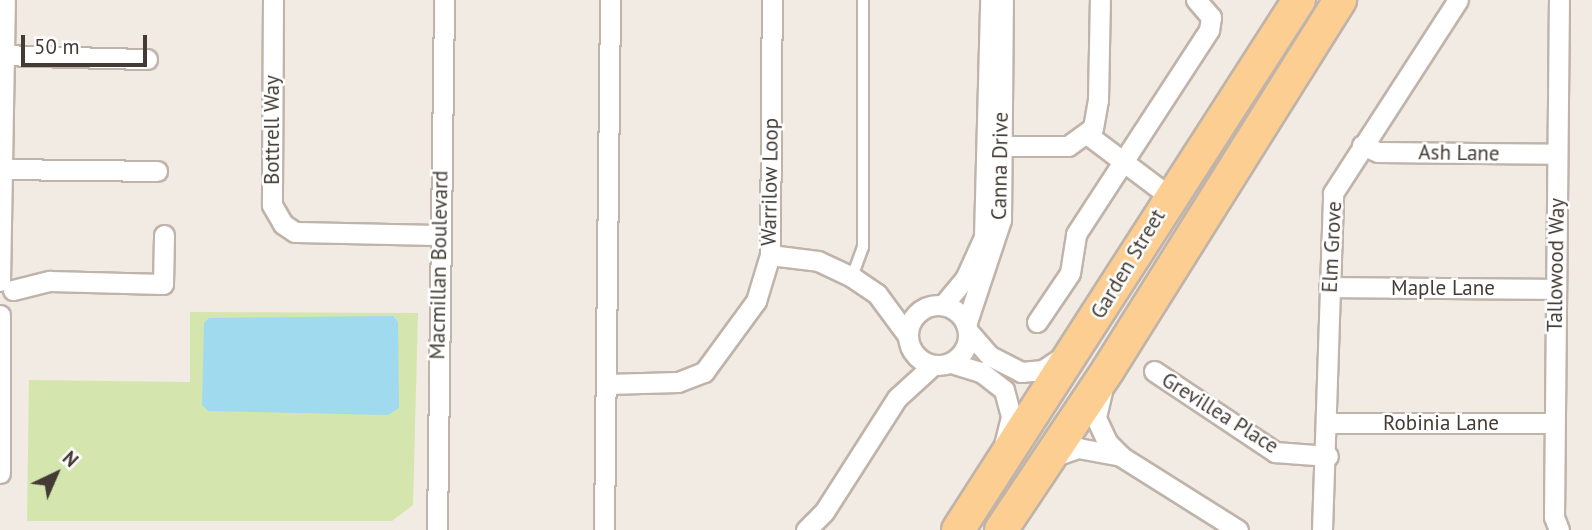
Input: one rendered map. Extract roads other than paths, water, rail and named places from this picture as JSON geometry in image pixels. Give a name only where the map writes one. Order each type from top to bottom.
[{"type":"main road","name":"Garden Street","points":[[958,530],[1076,349],[1169,196],[1299,0]]},
{"type":"main road","name":"Garden Street","points":[[1001,530],[1108,370],[1340,0]]},
{"type":"main road","points":[[1191,166],[1231,134],[1277,66],[1288,58],[1302,59]]},
{"type":"street","points":[[0,472],[0,315],[12,308],[5,284],[1,169],[5,0]]},
{"type":"street","name":"Bottrell Way","points":[[273,0],[272,205],[282,224],[295,232],[439,235]]},
{"type":"street","name":"Macmillan Boulevard","points":[[437,530],[444,0]]},
{"type":"street","points":[[604,530],[610,0]]},
{"type":"street","name":"Warrilow Loop","points":[[607,384],[678,382],[704,372],[756,301],[769,255],[772,0]]},
{"type":"street","name":"Canna Drive","points":[[935,306],[975,261],[986,223],[990,0]]},
{"type":"street","name":"Canna Drive","points":[[967,328],[973,294],[997,239],[1002,146],[1003,0]]},
{"type":"street","points":[[1002,146],[1068,146],[1088,135],[1098,100],[1100,0]]},
{"type":"street","points":[[1037,321],[1070,273],[1076,234],[1209,30],[1211,17],[1196,0]]},
{"type":"street","name":"Elm Grove","points":[[1322,530],[1328,456],[1329,287],[1334,193],[1362,145],[1458,0]]},
{"type":"street","name":"Tallowood Way","points":[[1559,0],[1554,424],[1554,517],[1559,530]]},
{"type":"street","points":[[2,55],[147,59]]},
{"type":"street","points":[[1088,135],[1169,196]]},
{"type":"street","name":"Ash Lane","points":[[1362,145],[1378,152],[1557,154]]},
{"type":"street","points":[[1,169],[157,171]]},
{"type":"street","points":[[5,284],[50,281],[163,284],[164,235]]},
{"type":"street","points":[[769,255],[818,261],[852,277],[877,294],[909,341],[942,364],[992,379],[1007,396],[1011,416],[1002,463]]},
{"type":"street","name":"Maple Lane","points":[[1329,287],[1556,289]]},
{"type":"street","points":[[877,294],[953,309],[990,356],[1021,372],[1043,370],[1076,349]]},
{"type":"street","points":[[897,398],[913,318],[935,306]]},
{"type":"street","points":[[806,530],[824,512],[897,398],[965,350],[967,328]]},
{"type":"street","points":[[1108,370],[1096,418],[1107,442],[1122,457],[1238,530]]},
{"type":"street","name":"Grevillea Place","points":[[1154,371],[1275,452],[1328,456]]},
{"type":"street","name":"Robinia Lane","points":[[1328,423],[1554,424]]},
{"type":"street","points":[[1049,457],[1078,448],[1122,457]]},
{"type":"lane","points":[[852,277],[863,247],[863,0]]},
{"type":"water","points":[[393,316],[398,322],[399,408],[388,415],[208,411],[202,405],[204,323],[209,318]]}]
